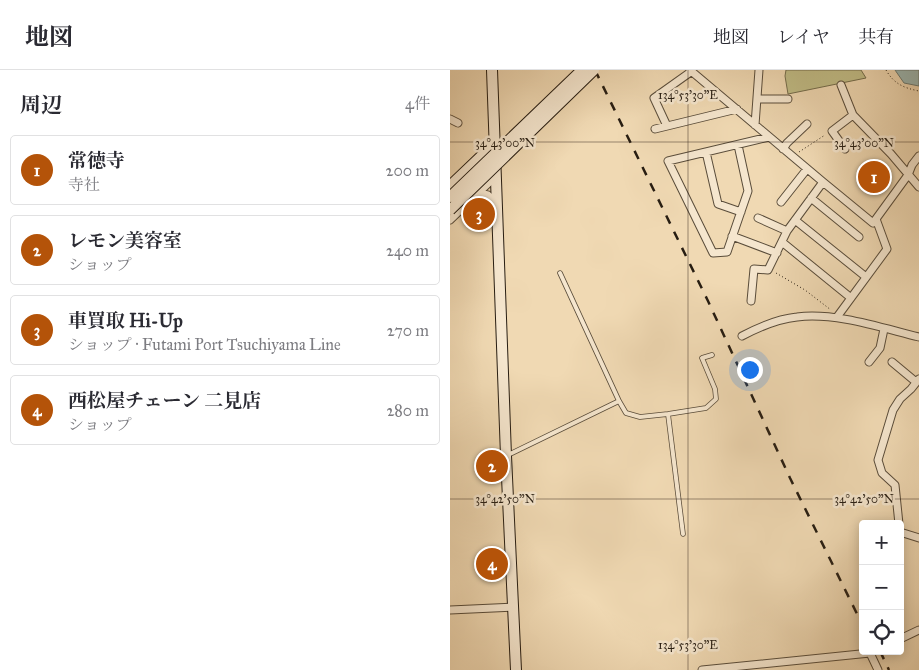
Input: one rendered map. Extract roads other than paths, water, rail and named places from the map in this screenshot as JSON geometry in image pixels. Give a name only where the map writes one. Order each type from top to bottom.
[{"type":"street","points":[[492,70],[516,670]]},
{"type":"street","points":[[450,197],[582,70]]},
{"type":"street","points":[[450,210],[594,70]]},
{"type":"street","points":[[755,125],[759,70]]},
{"type":"street","points":[[667,126],[654,98],[691,71],[873,223],[908,175],[912,165],[919,156]]},
{"type":"street","points":[[841,85],[853,115],[891,154],[919,187]]},
{"type":"street","points":[[757,99],[788,99]]},
{"type":"street","points":[[655,129],[737,109]]},
{"type":"street","points":[[845,148],[832,131],[853,115]]},
{"type":"street","points":[[450,118],[458,123]]},
{"type":"street","points":[[783,149],[807,124]]},
{"type":"street","points":[[738,145],[748,191],[726,252],[713,253],[668,161],[769,137]]},
{"type":"street","points":[[495,143],[451,183],[478,194],[488,195],[497,203]]},
{"type":"street","points":[[706,152],[718,204],[741,212]]},
{"type":"street","points":[[781,202],[807,169]]},
{"type":"street","points":[[450,220],[496,176]]},
{"type":"street","points":[[751,301],[754,269],[768,270],[787,231],[823,182]]},
{"type":"street","points":[[811,198],[859,237]]},
{"type":"street","points":[[758,218],[787,231]]},
{"type":"street","points":[[838,316],[887,249],[876,219]]},
{"type":"street","points":[[795,220],[866,277]]},
{"type":"street","points":[[732,236],[777,253]]},
{"type":"street","points":[[782,242],[851,298]]},
{"type":"street","points":[[742,336],[766,324],[797,317],[838,316],[919,337]]},
{"type":"street","points":[[869,362],[880,348],[884,329]]},
{"type":"street","points":[[892,362],[918,380],[900,398],[893,410],[878,460],[882,473],[895,486],[899,520]]},
{"type":"street","points":[[904,533],[919,538]]},
{"type":"street","points":[[450,610],[513,607]]},
{"type":"street","points":[[904,637],[919,630]]},
{"type":"street","points":[[702,670],[859,653]]},
{"type":"street","points":[[873,655],[878,670]]},
{"type":"lane","points":[[560,273],[626,413],[640,417],[706,408],[716,399],[715,389],[702,358],[712,355]]},
{"type":"lane","points":[[506,456],[619,401]]},
{"type":"lane","points":[[668,414],[683,534]]},
{"type":"water","points":[[895,70],[919,70],[919,86],[904,83]]},
{"type":"railway","points":[[595,70],[708,301],[790,478],[859,618]]},
{"type":"railway","points":[[882,655],[889,670]]},
{"type":"place","name":"常徳寺","points":[[874,177]]},
{"type":"place","name":"車買取 Hi-Up","points":[[479,214]]},
{"type":"place","name":"レモン美容室","points":[[492,466]]},
{"type":"place","name":"西松屋チェーン 二見店","points":[[492,564]]}]
